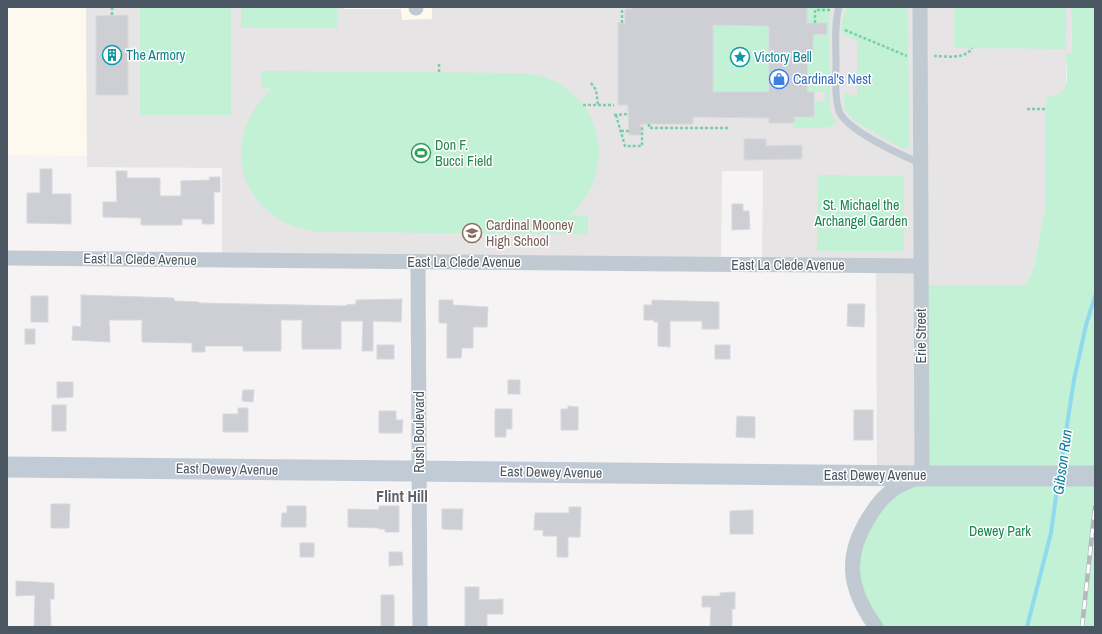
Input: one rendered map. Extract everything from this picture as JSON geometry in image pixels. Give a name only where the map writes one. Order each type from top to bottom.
[{"type":"street","name":"Erie Street","points":[[920,7],[922,476]]},
{"type":"street","name":"East La Clede Avenue","points":[[7,258],[921,266]]},
{"type":"street","name":"Rush Boulevard","points":[[418,262],[420,627]]},
{"type":"street","name":"East Dewey Avenue","points":[[7,467],[922,476],[1095,476]]},
{"type":"street","points":[[876,627],[860,601],[854,584],[852,559],[855,546],[861,529],[884,496],[894,488],[922,476]]},
{"type":"lane","points":[[839,7],[836,27],[837,98],[840,113],[844,120],[852,126],[897,153],[920,163]]},
{"type":"path","points":[[112,7],[112,15]]},
{"type":"path","points":[[622,7],[622,23]]},
{"type":"path","points":[[815,23],[815,10],[830,10]]},
{"type":"path","points":[[836,27],[875,42]]},
{"type":"path","points":[[438,64],[438,72]]},
{"type":"path","points":[[591,83],[596,90],[598,104]]},
{"type":"path","points":[[583,104],[614,104]]},
{"type":"path","points":[[1027,109],[1046,109]]},
{"type":"path","points":[[629,114],[615,115],[625,146],[642,146],[642,125]]},
{"type":"path","points":[[649,124],[649,128],[730,128]]},
{"type":"path","points":[[621,132],[629,132]]},
{"type":"shaded area","points":[[7,7],[86,7],[87,156],[7,155]]},
{"type":"shaded area","name":"Cardinal Mooney High School","points":[[86,7],[344,7],[344,9],[401,9],[402,20],[432,19],[432,7],[1071,7],[1072,53],[1066,53],[1066,86],[1064,91],[1058,95],[1046,98],[1046,203],[1034,267],[1026,286],[921,285],[922,476],[877,476],[876,266],[762,265],[763,171],[722,171],[721,264],[222,260],[222,168],[87,167]]},
{"type":"shaded area","points":[[344,7],[432,7],[432,19],[401,20],[401,9],[344,9]]},
{"type":"green space","points":[[140,7],[231,7],[231,115],[140,115]]},
{"type":"green space","points":[[241,7],[338,7],[337,28],[241,28]]},
{"type":"green space","points":[[807,7],[831,7],[829,20],[830,105],[831,113],[837,124],[824,128],[794,128],[794,117],[814,117],[814,101],[825,101],[825,92],[807,92],[808,53],[813,53],[813,35],[827,34],[827,23],[804,23],[804,16],[807,16]]},
{"type":"green space","points":[[847,7],[908,7],[909,148],[901,148],[853,120],[844,107],[844,93],[857,97],[857,41],[842,34],[842,22]]},
{"type":"green space","points":[[954,7],[1066,7],[1066,49],[954,48]]},
{"type":"green space","name":"Dewey Park","points":[[1071,7],[1095,7],[1095,627],[876,627],[852,573],[876,506],[922,476],[921,285],[1026,285],[1034,267],[1046,203],[1046,97],[1055,96],[1061,93],[1065,88],[1067,76],[1066,53],[1072,53]]},
{"type":"green space","points":[[713,25],[769,26],[769,92],[713,92]]},
{"type":"green space","points":[[262,71],[520,73],[547,78],[567,89],[582,103],[592,121],[598,140],[598,160],[594,180],[585,198],[570,215],[588,216],[588,234],[320,232],[293,226],[272,214],[255,197],[245,177],[241,155],[244,132],[254,110],[272,89],[261,88]]},
{"type":"green space","name":"St. Michael the Archangel Garden","points":[[818,175],[904,176],[904,251],[817,251]]},
{"type":"building","points":[[632,7],[807,7],[807,23],[827,23],[827,34],[813,35],[813,53],[808,53],[807,92],[814,92],[814,117],[794,117],[794,123],[769,123],[769,118],[693,117],[693,124],[640,124],[641,135],[629,135],[628,105],[618,105],[618,23],[625,23],[625,9],[632,9]],"holes":[[[713,25],[769,26],[769,92],[713,92]]]},
{"type":"building","name":"The Armory","points":[[128,15],[128,95],[96,95],[96,16]]},
{"type":"building","points":[[744,139],[766,139],[766,146],[802,145],[802,159],[744,160]]},
{"type":"building","points":[[40,169],[52,169],[52,194],[71,194],[71,224],[27,223],[27,193],[40,193]]},
{"type":"building","points":[[116,171],[127,171],[127,178],[160,178],[160,196],[181,196],[181,181],[210,180],[209,177],[220,177],[220,192],[214,192],[214,224],[202,224],[202,219],[182,219],[182,225],[141,225],[141,218],[103,217],[103,202],[117,202]]},
{"type":"building","points":[[732,204],[743,204],[743,211],[749,211],[750,229],[732,230]]},
{"type":"building","points":[[81,295],[174,298],[174,301],[199,303],[346,306],[356,304],[356,300],[402,299],[401,322],[373,321],[373,351],[362,351],[363,321],[341,321],[341,349],[302,349],[302,320],[281,320],[281,351],[243,351],[243,346],[205,346],[205,352],[192,352],[192,343],[142,342],[142,320],[109,320],[110,342],[72,340],[73,326],[81,327]]},
{"type":"building","points":[[31,296],[48,296],[48,322],[31,322]]},
{"type":"building","points":[[439,300],[453,300],[453,305],[488,307],[487,327],[473,327],[473,348],[462,348],[461,358],[447,358],[447,323],[439,323]]},
{"type":"building","points":[[652,300],[719,302],[719,329],[702,329],[702,321],[670,321],[670,347],[658,346],[658,322],[654,322],[654,320],[644,320],[644,305],[652,305]]},
{"type":"building","points":[[848,304],[865,304],[864,327],[847,326]]},
{"type":"building","points":[[25,329],[35,329],[35,344],[25,344]]},
{"type":"building","points":[[377,345],[394,345],[394,359],[377,359]]},
{"type":"building","points":[[715,345],[730,345],[730,359],[715,359]]},
{"type":"building","points":[[508,380],[520,380],[520,394],[508,394]]},
{"type":"building","points":[[57,382],[73,382],[73,397],[57,398]]},
{"type":"building","points":[[243,390],[254,390],[253,402],[242,401]]},
{"type":"building","points":[[52,405],[66,405],[66,431],[52,431]]},
{"type":"building","points":[[568,406],[578,407],[578,430],[561,430],[561,409],[568,409]]},
{"type":"building","points":[[238,408],[248,408],[248,432],[223,432],[223,414],[238,414]]},
{"type":"building","points":[[495,409],[512,409],[512,429],[506,429],[506,437],[495,437]]},
{"type":"building","points":[[854,410],[873,410],[873,440],[854,440]]},
{"type":"building","points":[[379,411],[396,411],[396,420],[403,420],[402,433],[379,433]]},
{"type":"building","points":[[737,416],[755,417],[755,438],[736,437]]},
{"type":"building","points":[[51,504],[70,504],[69,528],[51,528]]},
{"type":"building","points":[[287,506],[306,506],[306,527],[281,527],[282,513],[287,513]]},
{"type":"building","points":[[379,506],[399,506],[399,532],[385,532],[385,529],[379,528],[348,527],[348,509],[379,510]]},
{"type":"building","points":[[569,507],[581,507],[580,537],[568,537],[568,557],[557,557],[557,536],[543,536],[543,530],[534,530],[535,513],[569,513]]},
{"type":"building","points":[[442,509],[463,509],[462,530],[442,529]]},
{"type":"building","points":[[753,510],[753,534],[730,534],[730,511]]},
{"type":"building","points":[[300,543],[314,543],[314,557],[300,557]]},
{"type":"building","points":[[389,552],[402,552],[403,565],[389,566]]},
{"type":"building","points":[[16,581],[54,583],[54,599],[50,599],[51,627],[34,627],[35,595],[16,596]]},
{"type":"building","points":[[465,587],[479,587],[479,600],[503,599],[503,614],[487,614],[487,627],[465,627]]},
{"type":"building","points":[[735,592],[735,609],[732,609],[732,627],[710,627],[711,607],[702,607],[702,596],[720,596],[720,593]]},
{"type":"building","points":[[381,595],[394,595],[394,627],[381,627]]},
{"type":"waterway","name":"Gibson Run","points":[[1060,470],[1074,380],[1086,325],[1095,296]]},
{"type":"waterway","name":"Gibson Run","points":[[1027,627],[1051,533],[1058,482]]},
{"type":"railway","points":[[1082,627],[1095,507]]},
{"type":"place","name":"The Armory","points":[[112,55]]},
{"type":"place","name":"Victory Bell","points":[[740,57]]},
{"type":"place","name":"Cardinal's Nest","points":[[779,79]]},
{"type":"place","name":"Don F. Bucci Field","points":[[421,153]]},
{"type":"place","name":"Cardinal Mooney High School","points":[[472,233]]},
{"type":"district","name":"Flint Hill","points":[[402,496]]}]
